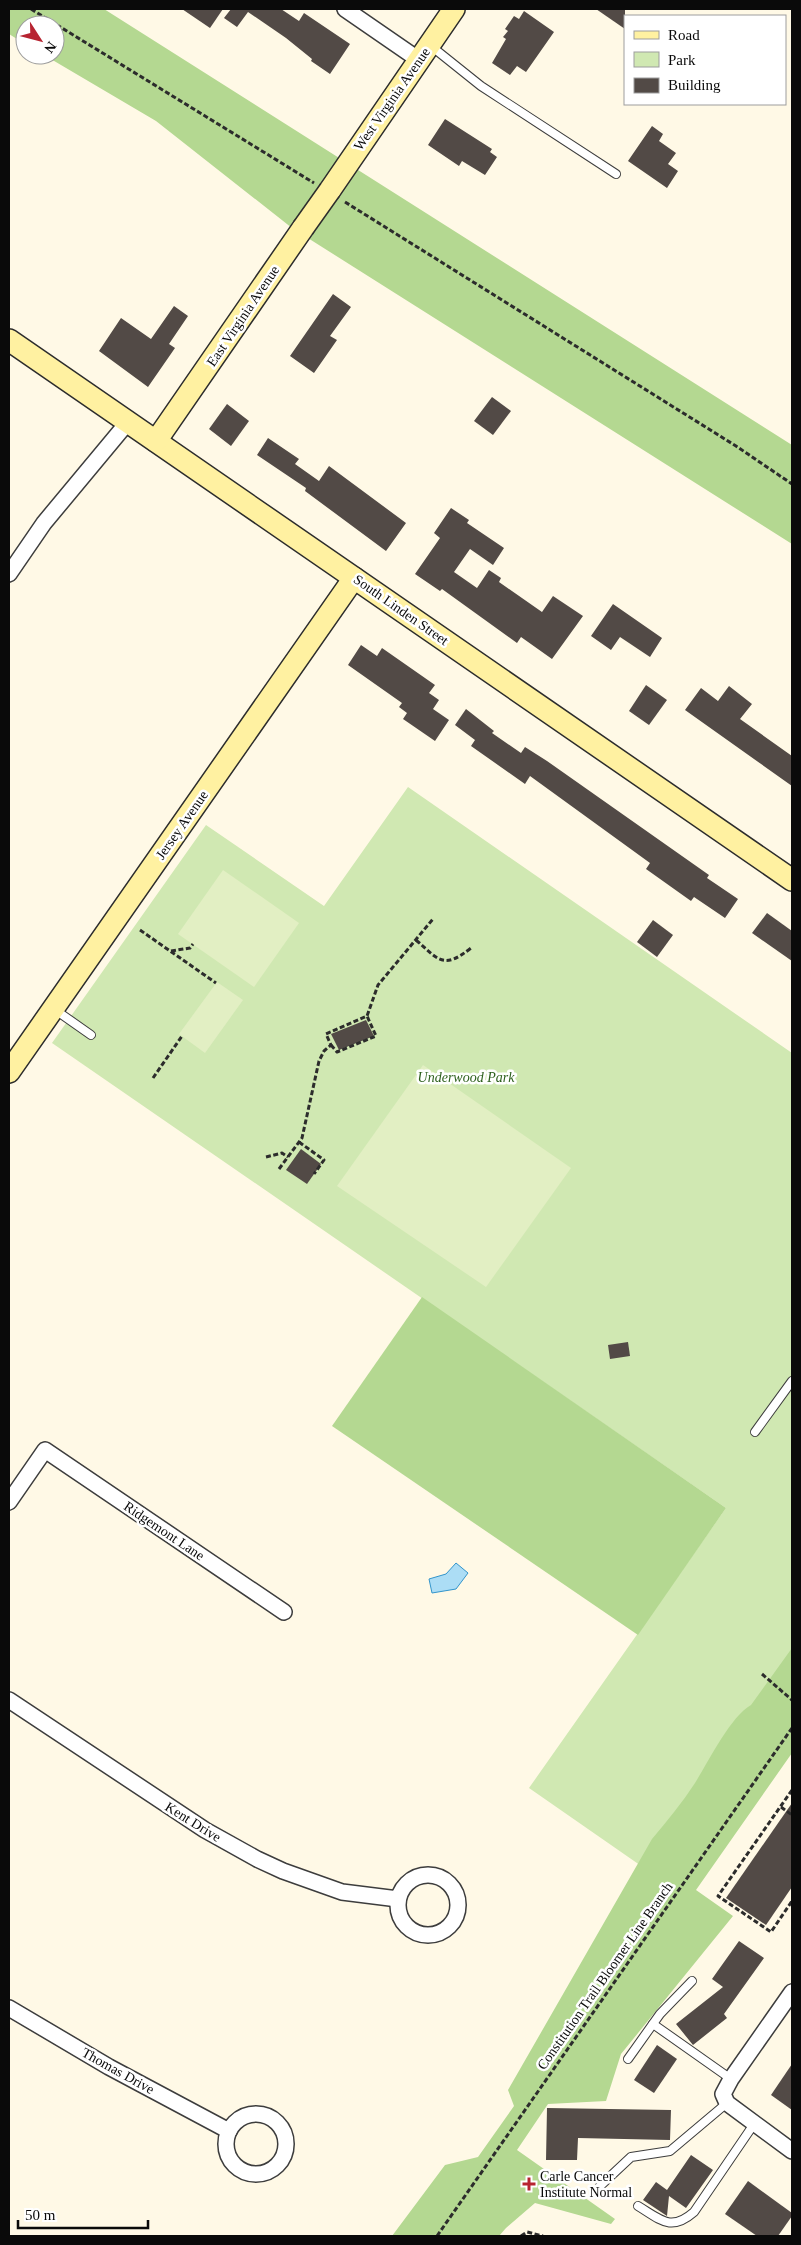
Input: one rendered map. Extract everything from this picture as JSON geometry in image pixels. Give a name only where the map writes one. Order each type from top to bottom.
[{"type":"street","points":[[345,9],[424,52]]},
{"type":"street","name":"West Virginia Avenue","points":[[330,192],[454,9]]},
{"type":"street","name":"East Virginia Avenue","points":[[156,441],[303,228],[330,192]]},
{"type":"street","name":"South Linden Street","points":[[9,340],[792,880]]},
{"type":"street","points":[[9,574],[44,523],[128,422]]},
{"type":"street","name":"Jersey Avenue","points":[[9,1072],[354,578]]},
{"type":"street","name":"Ridgemont Lane","points":[[9,1502],[45,1450],[284,1612]]},
{"type":"street","name":"Kent Drive","points":[[9,1700],[205,1830],[257,1859],[283,1871],[342,1892],[398,1899]]},
{"type":"street","points":[[434,1874],[443,1878],[456,1892],[458,1911],[447,1929],[438,1934],[427,1935],[412,1931],[401,1920],[397,1910],[398,1899],[401,1890],[415,1877],[434,1874]]},
{"type":"street","points":[[792,1992],[731,2079],[723,2094],[727,2103],[792,2151]]},
{"type":"street","name":"Thomas Drive","points":[[9,2008],[109,2067],[229,2130]]},
{"type":"street","points":[[254,2113],[274,2118],[286,2136],[287,2146],[284,2156],[278,2165],[270,2171],[261,2174],[243,2171],[235,2166],[226,2149],[229,2130],[235,2122],[244,2116],[254,2113]]},
{"type":"lane","points":[[424,52],[481,86],[616,174]]},
{"type":"lane","points":[[54,1009],[91,1035]]},
{"type":"lane","points":[[756,1432],[792,1381]]},
{"type":"lane","points":[[628,2059],[653,2024],[692,1981]]},
{"type":"lane","points":[[653,2024],[731,2079]]},
{"type":"lane","points":[[600,2186],[631,2157],[670,2151],[727,2103]]},
{"type":"lane","points":[[638,2206],[664,2222],[680,2222],[687,2218],[694,2212],[754,2124]]},
{"type":"path","points":[[31,9],[330,192],[736,446],[792,484]]},
{"type":"path","points":[[367,1016],[326,1034],[337,1052],[376,1036],[367,1016],[378,985],[433,919]]},
{"type":"path","points":[[140,930],[216,983]]},
{"type":"path","points":[[416,940],[439,960],[446,962],[456,959],[471,948]]},
{"type":"path","points":[[171,951],[190,948],[193,944]]},
{"type":"path","points":[[154,1078],[182,1036]]},
{"type":"path","points":[[280,1169],[302,1138],[319,1061],[331,1045]]},
{"type":"path","points":[[299,1142],[324,1160],[314,1174]]},
{"type":"path","points":[[266,1157],[282,1153],[288,1157]]},
{"type":"path","points":[[762,1674],[792,1700]]},
{"type":"path","name":"Constitution Trail Bloomer Line Branch","points":[[437,2236],[792,1728]]},
{"type":"path","points":[[792,1790],[718,1896],[771,1932],[792,1901]]},
{"type":"path","points":[[781,1806],[792,1815]]},
{"type":"path","points":[[521,2236],[527,2232],[543,2236]]},
{"type":"green space","points":[[9,9],[104,9],[792,445],[792,544],[292,228],[156,121],[61,65],[65,65],[65,15],[15,15],[15,38],[9,34]]},
{"type":"green space","name":"Underwood Park","points":[[408,787],[792,1053],[792,1708],[670,1886],[529,1788],[726,1508],[52,1043],[206,825],[324,906]]},
{"type":"green space","points":[[223,870],[299,923],[254,987],[178,934]]},
{"type":"green space","points":[[217,982],[243,1000],[205,1053],[179,1034]]},
{"type":"green space","points":[[423,1065],[571,1168],[486,1287],[337,1186]]},
{"type":"green space","points":[[422,1297],[726,1508],[638,1635],[332,1426]]},
{"type":"green space","points":[[792,1648],[792,1753],[696,1890],[733,1916],[621,2054],[606,2101],[548,2104],[517,2150],[615,2219],[611,2224],[535,2203],[499,2236],[392,2236],[445,2165],[478,2157],[514,2106],[508,2090],[652,1839],[690,1790],[735,1719],[751,1705]]},
{"type":"water","points":[[456,1563],[468,1573],[456,1589],[432,1593],[429,1579],[446,1574]]},
{"type":"building","points":[[182,9],[223,9],[210,28]]},
{"type":"building","points":[[231,9],[281,9],[299,21],[304,13],[350,44],[330,74],[311,61],[312,59],[286,38],[248,12],[237,27],[224,18]]},
{"type":"building","points":[[596,9],[625,9],[624,28]]},
{"type":"building","points":[[524,11],[554,32],[526,72],[517,66],[510,75],[492,63],[506,39],[503,37],[508,31],[505,29],[514,16],[519,19]]},
{"type":"building","points":[[445,119],[492,149],[490,152],[497,157],[485,175],[462,161],[459,166],[428,145]]},
{"type":"building","points":[[652,126],[663,134],[659,141],[676,153],[668,164],[678,171],[667,188],[628,161]]},
{"type":"building","points":[[333,294],[351,307],[330,336],[337,340],[314,373],[290,356]]},
{"type":"building","points":[[174,306],[188,316],[169,344],[175,348],[148,387],[99,351],[121,318],[151,339]]},
{"type":"building","points":[[492,397],[511,411],[493,435],[474,421]]},
{"type":"building","points":[[227,404],[249,421],[231,446],[209,429]]},
{"type":"building","points":[[268,438],[299,459],[295,464],[319,481],[329,466],[406,523],[386,551],[305,491],[306,488],[257,455]]},
{"type":"building","points":[[451,508],[469,520],[467,523],[504,548],[493,565],[470,549],[454,572],[477,588],[489,570],[501,578],[499,582],[542,612],[553,596],[583,616],[552,659],[521,637],[517,643],[442,589],[440,591],[415,574],[440,538],[434,533]]},
{"type":"building","points":[[613,604],[662,638],[650,657],[620,637],[611,650],[591,636]]},
{"type":"building","points":[[361,645],[377,656],[382,648],[435,685],[429,693],[439,700],[433,709],[449,720],[435,741],[403,719],[407,713],[399,707],[402,703],[348,665]]},
{"type":"building","points":[[646,685],[667,700],[649,725],[629,711]]},
{"type":"building","points":[[729,686],[752,704],[740,719],[792,756],[792,786],[685,710],[701,688],[718,701]]},
{"type":"building","points":[[466,709],[494,731],[492,733],[521,753],[525,747],[547,761],[709,875],[707,878],[738,899],[725,918],[694,897],[691,901],[646,869],[650,863],[530,776],[525,784],[471,746],[475,740],[455,725]]},
{"type":"building","points":[[767,913],[792,931],[792,961],[752,933]]},
{"type":"building","points":[[653,920],[673,935],[657,957],[637,942]]},
{"type":"building","points":[[366,1020],[374,1036],[339,1050],[331,1034]]},
{"type":"building","points":[[301,1149],[321,1164],[307,1184],[286,1170]]},
{"type":"building","points":[[628,1342],[630,1356],[610,1359],[608,1345]]},
{"type":"building","points":[[792,1803],[792,1887],[766,1925],[726,1898]]},
{"type":"building","points":[[739,1941],[764,1958],[724,2014],[727,2018],[693,2045],[676,2024],[723,1987],[712,1979]]},
{"type":"building","points":[[657,2045],[677,2059],[654,2093],[634,2080]]},
{"type":"building","points":[[792,2064],[792,2110],[771,2095]]},
{"type":"building","points":[[547,2108],[671,2110],[670,2140],[578,2138],[577,2160],[546,2160]]},
{"type":"building","points":[[691,2155],[713,2170],[686,2208],[669,2196],[667,2216],[643,2200],[656,2182],[667,2190]]},
{"type":"building","points":[[748,2181],[792,2213],[792,2216],[778,2236],[757,2236],[725,2214]]},
{"type":"place","name":"Carle Cancer Institute Normal","points":[[529,2184]]}]
